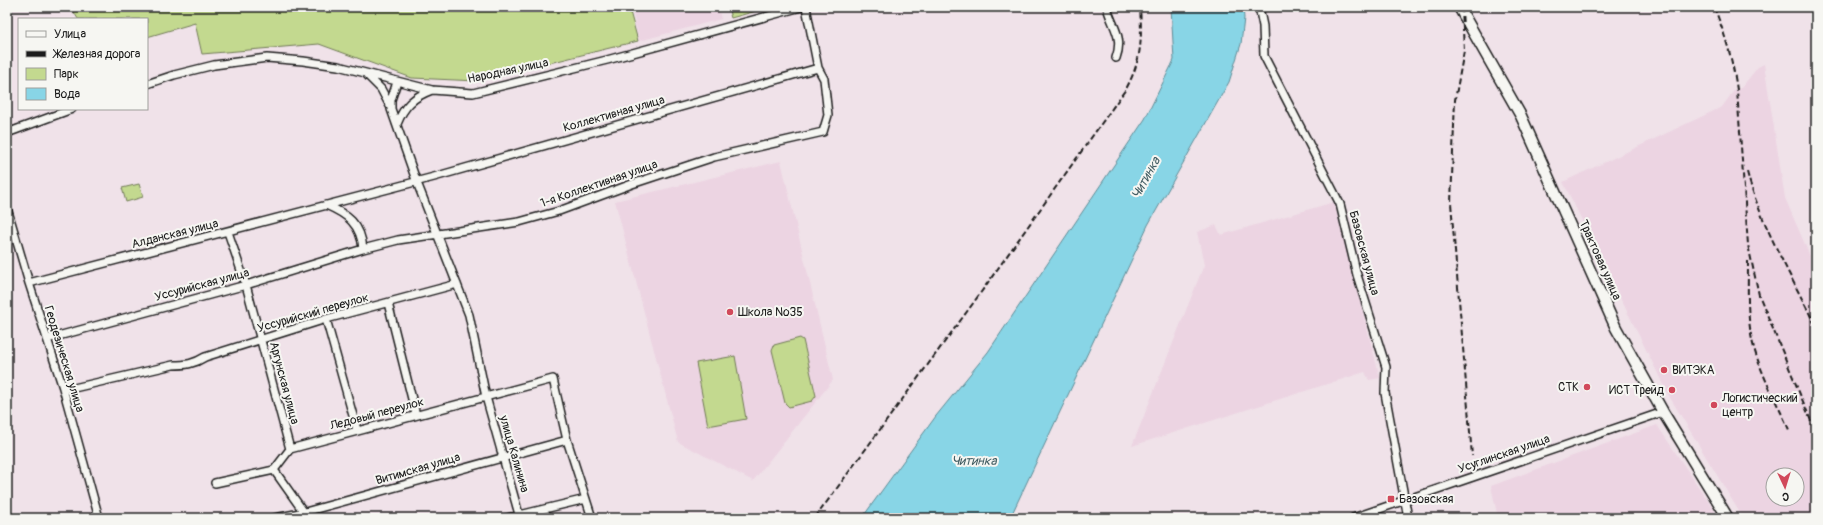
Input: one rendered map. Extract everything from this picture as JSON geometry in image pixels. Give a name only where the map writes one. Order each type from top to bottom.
[{"type":"main road","name":"Трактовая улица","points":[[1459,7],[1521,116],[1616,328],[1662,412],[1728,518]]},
{"type":"street","name":"Народная улица","points":[[148,84],[214,65],[267,58],[303,61],[364,72],[397,82],[432,90],[473,93],[607,60],[801,7]]},
{"type":"street","points":[[806,7],[818,68]]},
{"type":"street","points":[[1107,7],[1120,38],[1120,49],[1116,58]]},
{"type":"street","name":"Базовская улица","points":[[1259,7],[1263,26],[1264,56],[1340,204],[1357,275],[1386,367],[1385,392],[1408,518]]},
{"type":"street","name":"1-я Коллективная улица","points":[[363,249],[398,240],[438,236],[519,222],[552,213],[632,184],[714,157],[823,132],[828,115],[824,79],[818,68]]},
{"type":"street","name":"Коллективная улица","points":[[326,205],[818,68]]},
{"type":"street","points":[[364,72],[381,89],[391,109],[416,180],[469,315],[486,396]]},
{"type":"street","points":[[391,109],[391,100],[397,82]]},
{"type":"street","points":[[397,124],[401,112],[409,102],[420,94],[432,90]]},
{"type":"street","points":[[7,133],[69,110]]},
{"type":"street","points":[[326,205],[350,217],[358,231],[363,249]]},
{"type":"street","name":"Алданская улица","points":[[29,283],[228,232],[326,205]]},
{"type":"street","name":"Геодезическая улица","points":[[7,208],[29,283],[63,388],[99,518]]},
{"type":"street","name":"Аргунская улица","points":[[228,232],[246,285],[290,449]]},
{"type":"street","name":"Уссурийская улица","points":[[47,339],[246,285],[363,249]]},
{"type":"street","name":"Уссурийский переулок","points":[[63,388],[74,388],[173,365],[196,363],[206,357],[326,319],[388,304],[457,284]]},
{"type":"street","points":[[388,304],[416,414]]},
{"type":"street","points":[[326,319],[357,430]]},
{"type":"street","name":"Ледовый переулок","points":[[290,449],[416,414],[553,379],[567,440]]},
{"type":"street","name":"улица Калинина","points":[[486,396],[520,516]]},
{"type":"street","name":"Усуглинская улица","points":[[1353,518],[1662,412]]},
{"type":"street","points":[[567,440],[592,518]]},
{"type":"street","name":"Витимская улица","points":[[275,518],[307,515],[504,456],[567,440]]},
{"type":"street","points":[[215,483],[274,470],[290,449]]},
{"type":"street","points":[[274,470],[307,515]]},
{"type":"street","points":[[507,518],[586,500]]},
{"type":"shaded area","points":[[645,7],[718,7],[721,19],[639,41],[632,10]]},
{"type":"shaded area","points":[[1764,64],[1785,198],[1816,270],[1816,518],[1743,518],[1669,396],[1563,182],[1722,107],[1735,89],[1741,88],[1758,67]]},
{"type":"shaded area","name":"Школа №35","points":[[781,161],[833,380],[753,481],[678,442],[615,201]]},
{"type":"shaded area","points":[[1334,202],[1380,378],[1369,380],[1365,372],[1132,446],[1204,265],[1197,232],[1216,225],[1221,235]]},
{"type":"shaded area","points":[[1657,425],[1718,518],[1498,518],[1491,486]]},
{"type":"green space","points":[[71,7],[634,7],[629,8],[638,41],[477,81],[412,78],[319,44],[202,54],[195,23],[148,37],[148,18],[77,18]]},
{"type":"green space","points":[[728,7],[759,7],[760,10],[731,18]]},
{"type":"green space","points":[[139,184],[143,197],[126,202],[122,188]]},
{"type":"green space","points":[[800,338],[803,340],[816,396],[812,401],[789,407],[785,403],[772,350],[774,345]]},
{"type":"green space","points":[[735,356],[746,419],[708,426],[696,363]]},
{"type":"water","name":"Читинка","points":[[1171,7],[1243,7],[1244,18],[1241,44],[1229,82],[1148,225],[1010,518],[862,518],[936,416],[988,352],[1145,119],[1174,60]]},
{"type":"railway","points":[[815,518],[974,302],[1126,89],[1135,68],[1140,49],[1140,7]]},
{"type":"railway","points":[[1462,7],[1464,51],[1455,100],[1451,203],[1472,456]]},
{"type":"railway","points":[[1714,7],[1728,48],[1737,90],[1748,245],[1759,295],[1816,433]]},
{"type":"railway","points":[[1747,172],[1760,212],[1816,327]]},
{"type":"railway","points":[[1748,261],[1748,311],[1752,341],[1766,381],[1790,432]]},
{"type":"place","name":"Школа №35","points":[[730,312]]},
{"type":"place","name":"ВИТЭКА","points":[[1664,370]]},
{"type":"place","name":"СТК","points":[[1587,387]]},
{"type":"place","name":"ИСТ Трейд","points":[[1672,390]]},
{"type":"place","name":"Логистический центр","points":[[1714,405]]},
{"type":"place","name":"Базовская","points":[[1391,499]]}]
